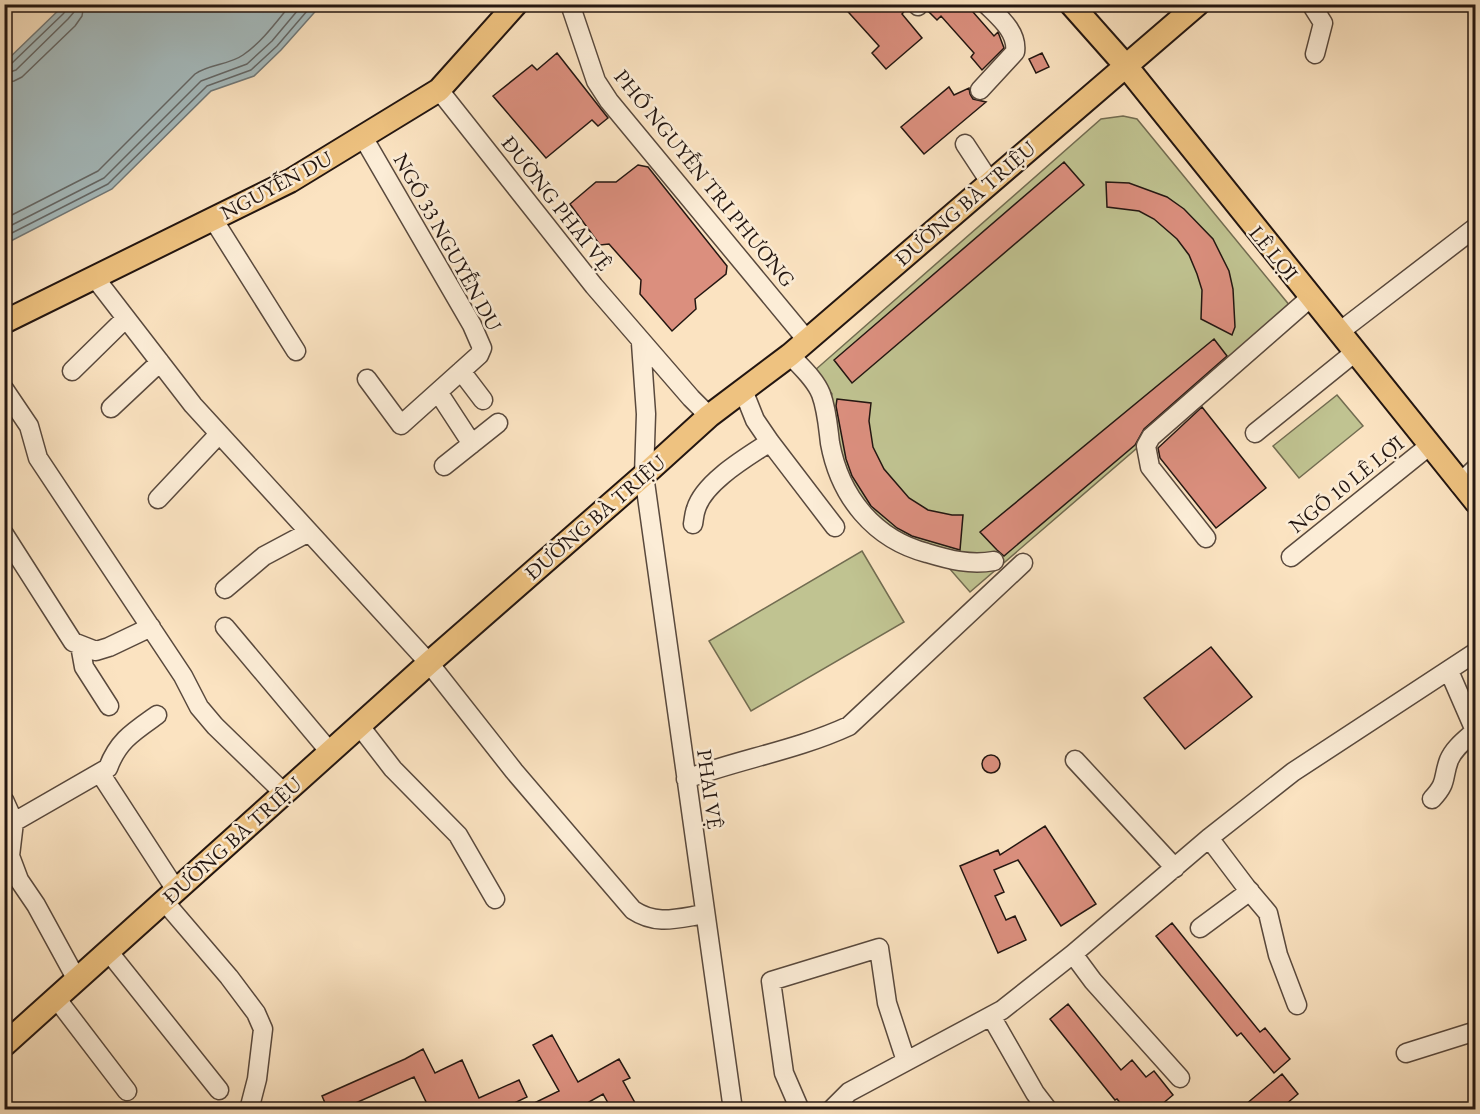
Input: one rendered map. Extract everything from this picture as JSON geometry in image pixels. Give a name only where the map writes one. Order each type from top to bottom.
[{"type":"main road","name":"NGUYỄN DU","points":[[4,322],[290,181],[439,90],[516,4]]},
{"type":"main road","name":"LÊ LỢI","points":[[1071,4],[1126,66],[1429,446],[1468,476],[1476,502]]},
{"type":"main road","name":"ĐƯỜNG BÀ TRIỆU","points":[[4,1045],[359,725],[709,416],[790,355],[1198,4]]},
{"type":"street","name":"PHỐ NGUYỄN TRI PHƯƠNG","points":[[570,4],[596,81],[609,101],[806,339]]},
{"type":"street","points":[[1311,4],[1323,23],[1315,54]]},
{"type":"street","points":[[980,90],[1014,52],[1016,45],[1012,33],[992,6]]},
{"type":"street","name":"ĐƯỜNG PHAI VỆ","points":[[439,90],[594,286],[642,343],[709,416]]},
{"type":"street","name":"NGÕ 33 NGUYỄN DU","points":[[363,137],[482,348],[479,355],[401,425],[368,379]]},
{"type":"street","points":[[965,144],[990,182]]},
{"type":"street","points":[[213,219],[296,351]]},
{"type":"street","points":[[1338,333],[1476,227]]},
{"type":"street","points":[[95,278],[193,405],[429,663],[514,771],[633,910],[656,921],[705,914]]},
{"type":"street","points":[[1206,538],[1150,467],[1146,446],[1151,437],[1310,298]]},
{"type":"street","points":[[72,371],[126,318]]},
{"type":"street","points":[[642,343],[646,414],[644,475]]},
{"type":"street","points":[[1255,433],[1354,353]]},
{"type":"street","points":[[790,355],[808,374],[820,392],[826,409],[831,445],[839,477],[862,514],[891,540],[917,551],[958,562],[979,564],[994,561]]},
{"type":"street","points":[[111,408],[160,362]]},
{"type":"street","points":[[460,371],[483,400]]},
{"type":"street","points":[[4,389],[29,426],[38,458],[183,676],[199,707],[215,726],[284,793]]},
{"type":"street","points":[[743,390],[755,420],[835,527]]},
{"type":"street","points":[[438,392],[472,444]]},
{"type":"street","points":[[444,466],[498,423]]},
{"type":"street","points":[[158,499],[219,434]]},
{"type":"street","points":[[693,524],[696,508],[706,491],[730,470],[770,442]]},
{"type":"street","name":"NGÕ 10 LÊ LỢI","points":[[1291,557],[1429,446]]},
{"type":"street","name":"PHAI VỆ","points":[[644,475],[733,1110]]},
{"type":"street","points":[[225,589],[264,556],[309,532]]},
{"type":"street","points":[[4,534],[73,642],[96,651],[151,627]]},
{"type":"street","points":[[686,779],[727,764],[820,739],[849,726],[1023,563]]},
{"type":"street","points":[[225,627],[330,752]]},
{"type":"street","points":[[80,645],[84,667],[109,706]]},
{"type":"street","points":[[831,1110],[849,1092],[1002,1010],[1073,954],[1209,838],[1293,772],[1476,652]]},
{"type":"street","points":[[1432,799],[1442,789],[1449,760],[1458,745],[1475,732],[1449,671]]},
{"type":"street","points":[[14,822],[108,768],[113,753],[122,741],[157,715]]},
{"type":"street","points":[[359,725],[393,769],[458,835],[495,899]]},
{"type":"street","points":[[1075,760],[1175,868]]},
{"type":"street","points":[[100,772],[170,896],[256,1013],[262,1029],[257,1078],[249,1110]]},
{"type":"street","points":[[4,800],[14,822],[10,856],[19,880],[36,905],[77,980]]},
{"type":"street","points":[[1209,838],[1268,912],[1278,955],[1297,1005]]},
{"type":"street","points":[[1200,928],[1250,891]]},
{"type":"street","points":[[800,1110],[784,1073],[771,981],[879,948],[887,1003],[906,1061]]},
{"type":"street","points":[[108,951],[219,1090]]},
{"type":"street","points":[[1073,954],[1093,981],[1180,1078]]},
{"type":"street","points":[[56,998],[127,1091]]},
{"type":"street","points":[[991,1016],[1039,1106]]},
{"type":"street","points":[[1406,1053],[1476,1031]]},
{"type":"green space","points":[[1123,116],[1137,119],[1295,312],[970,592],[949,568],[875,536],[821,433],[832,394],[814,371],[1101,119]]},
{"type":"green space","points":[[1337,395],[1363,426],[1299,478],[1273,446]]},
{"type":"green space","points":[[862,551],[904,622],[751,711],[709,641]]},
{"type":"water","points":[[64,5],[321,5],[254,76],[211,91],[112,189],[5,244],[5,62]]},
{"type":"building","points":[[841,4],[907,4],[902,14],[922,38],[886,69],[872,53],[879,46]]},
{"type":"building","points":[[930,4],[966,4],[994,36],[998,32],[1004,48],[982,70],[971,57],[974,53],[941,16],[937,20],[928,11]]},
{"type":"building","points":[[557,53],[608,118],[598,126],[592,120],[546,158],[493,96],[532,65],[537,70]]},
{"type":"building","points":[[1042,53],[1049,67],[1036,73],[1029,59]]},
{"type":"building","points":[[949,87],[954,95],[969,88],[973,99],[986,102],[924,154],[901,127]]},
{"type":"building","points":[[1064,162],[1084,185],[852,383],[834,360]]},
{"type":"building","points":[[638,165],[648,167],[727,266],[726,274],[695,299],[696,309],[672,331],[640,294],[641,280],[609,244],[600,245],[570,204],[596,182],[616,182]]},
{"type":"building","points":[[1106,182],[1129,183],[1167,197],[1184,209],[1213,239],[1229,271],[1233,289],[1235,327],[1232,335],[1201,319],[1202,290],[1189,255],[1177,239],[1154,219],[1139,211],[1107,207]]},
{"type":"building","points":[[1214,339],[1227,356],[1144,429],[1135,445],[1004,556],[980,532]]},
{"type":"building","points":[[837,399],[871,403],[869,421],[873,447],[884,469],[909,498],[928,510],[963,515],[960,550],[912,536],[897,528],[871,506],[852,476],[846,459],[836,406]]},
{"type":"building","points":[[1202,407],[1266,488],[1216,528],[1160,458],[1158,448]]},
{"type":"building","points":[[1211,647],[1252,697],[1185,749],[1144,698]]},
{"type":"building","points":[[991,755],[997,758],[1000,764],[997,770],[991,773],[985,770],[982,764],[985,758]]},
{"type":"building","points":[[1045,826],[1096,904],[1061,926],[1018,860],[994,870],[1004,892],[995,896],[1006,920],[1015,916],[1026,940],[998,953],[960,866],[998,850],[1000,855]]},
{"type":"building","points":[[1172,923],[1260,1032],[1265,1028],[1290,1059],[1274,1073],[1241,1033],[1237,1036],[1156,936]]},
{"type":"building","points":[[1068,1004],[1121,1070],[1132,1060],[1146,1077],[1154,1071],[1173,1095],[1155,1110],[1126,1110],[1117,1099],[1115,1100],[1050,1019]]},
{"type":"building","points":[[552,1035],[578,1082],[619,1059],[630,1078],[623,1081],[639,1110],[612,1110],[603,1094],[575,1110],[520,1110],[559,1091],[533,1045]]},
{"type":"building","points":[[423,1049],[435,1073],[462,1060],[479,1098],[519,1080],[527,1097],[500,1110],[430,1110],[414,1077],[340,1110],[328,1110],[322,1096]]},
{"type":"building","points":[[1282,1074],[1298,1094],[1279,1110],[1239,1110]]}]
